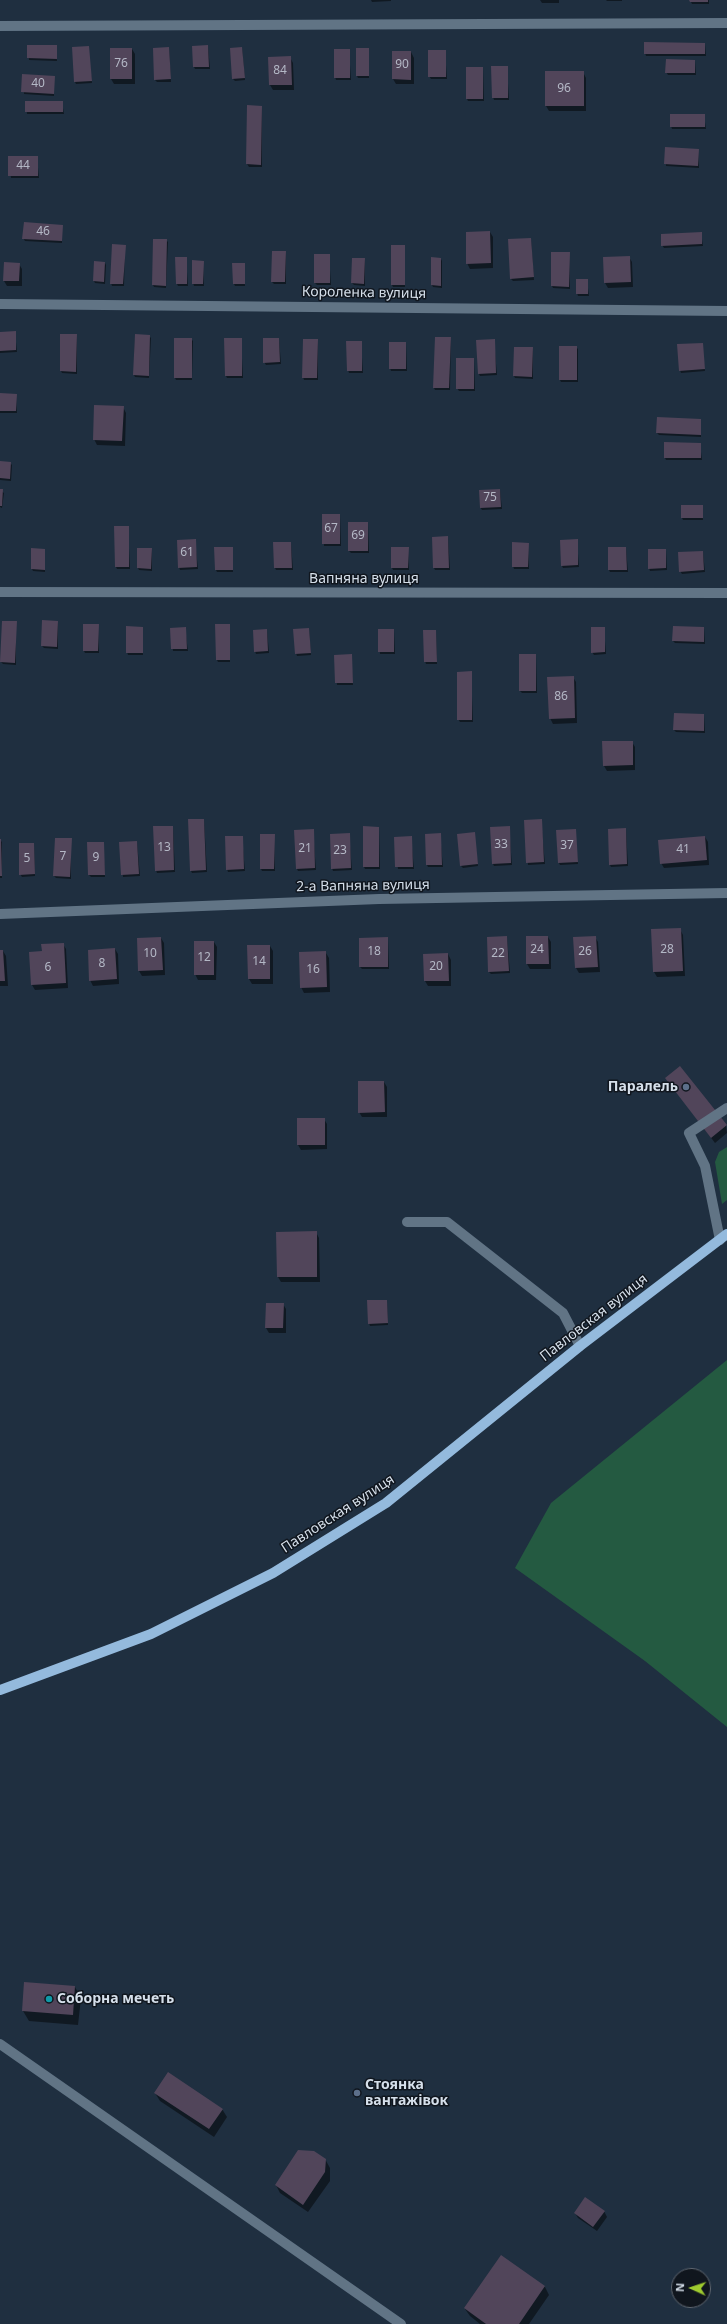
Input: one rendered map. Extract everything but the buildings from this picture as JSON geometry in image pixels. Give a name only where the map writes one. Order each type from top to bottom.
[{"type":"main road","name":"Павловская вулиця","points":[[0,1690],[151,1634],[273,1572],[386,1502],[580,1346],[723,1237]]},
{"type":"street","points":[[0,26],[727,23]]},
{"type":"street","name":"Короленка вулиця","points":[[0,304],[727,311]]},
{"type":"street","name":"Вапняна вулиця","points":[[0,592],[727,593]]},
{"type":"street","name":"2-а Вапняна вулиця","points":[[0,914],[379,899],[727,893]]},
{"type":"street","points":[[723,1237],[705,1166],[689,1133],[727,1108]]},
{"type":"street","points":[[408,1222],[447,1222],[563,1313],[580,1346]]},
{"type":"street","points":[[0,2044],[401,2324]]},
{"type":"green space","points":[[727,1147],[727,1200],[722,1204],[715,1162],[719,1152]]},
{"type":"green space","points":[[727,1360],[727,1727],[645,1661],[515,1568],[551,1503]]},
{"type":"place","name":"Паралель","points":[[686,1087]]},
{"type":"place","name":"Соборна мечеть","points":[[49,1999]]},
{"type":"place","name":"Стоянка вантажівок","points":[[357,2093]]}]
